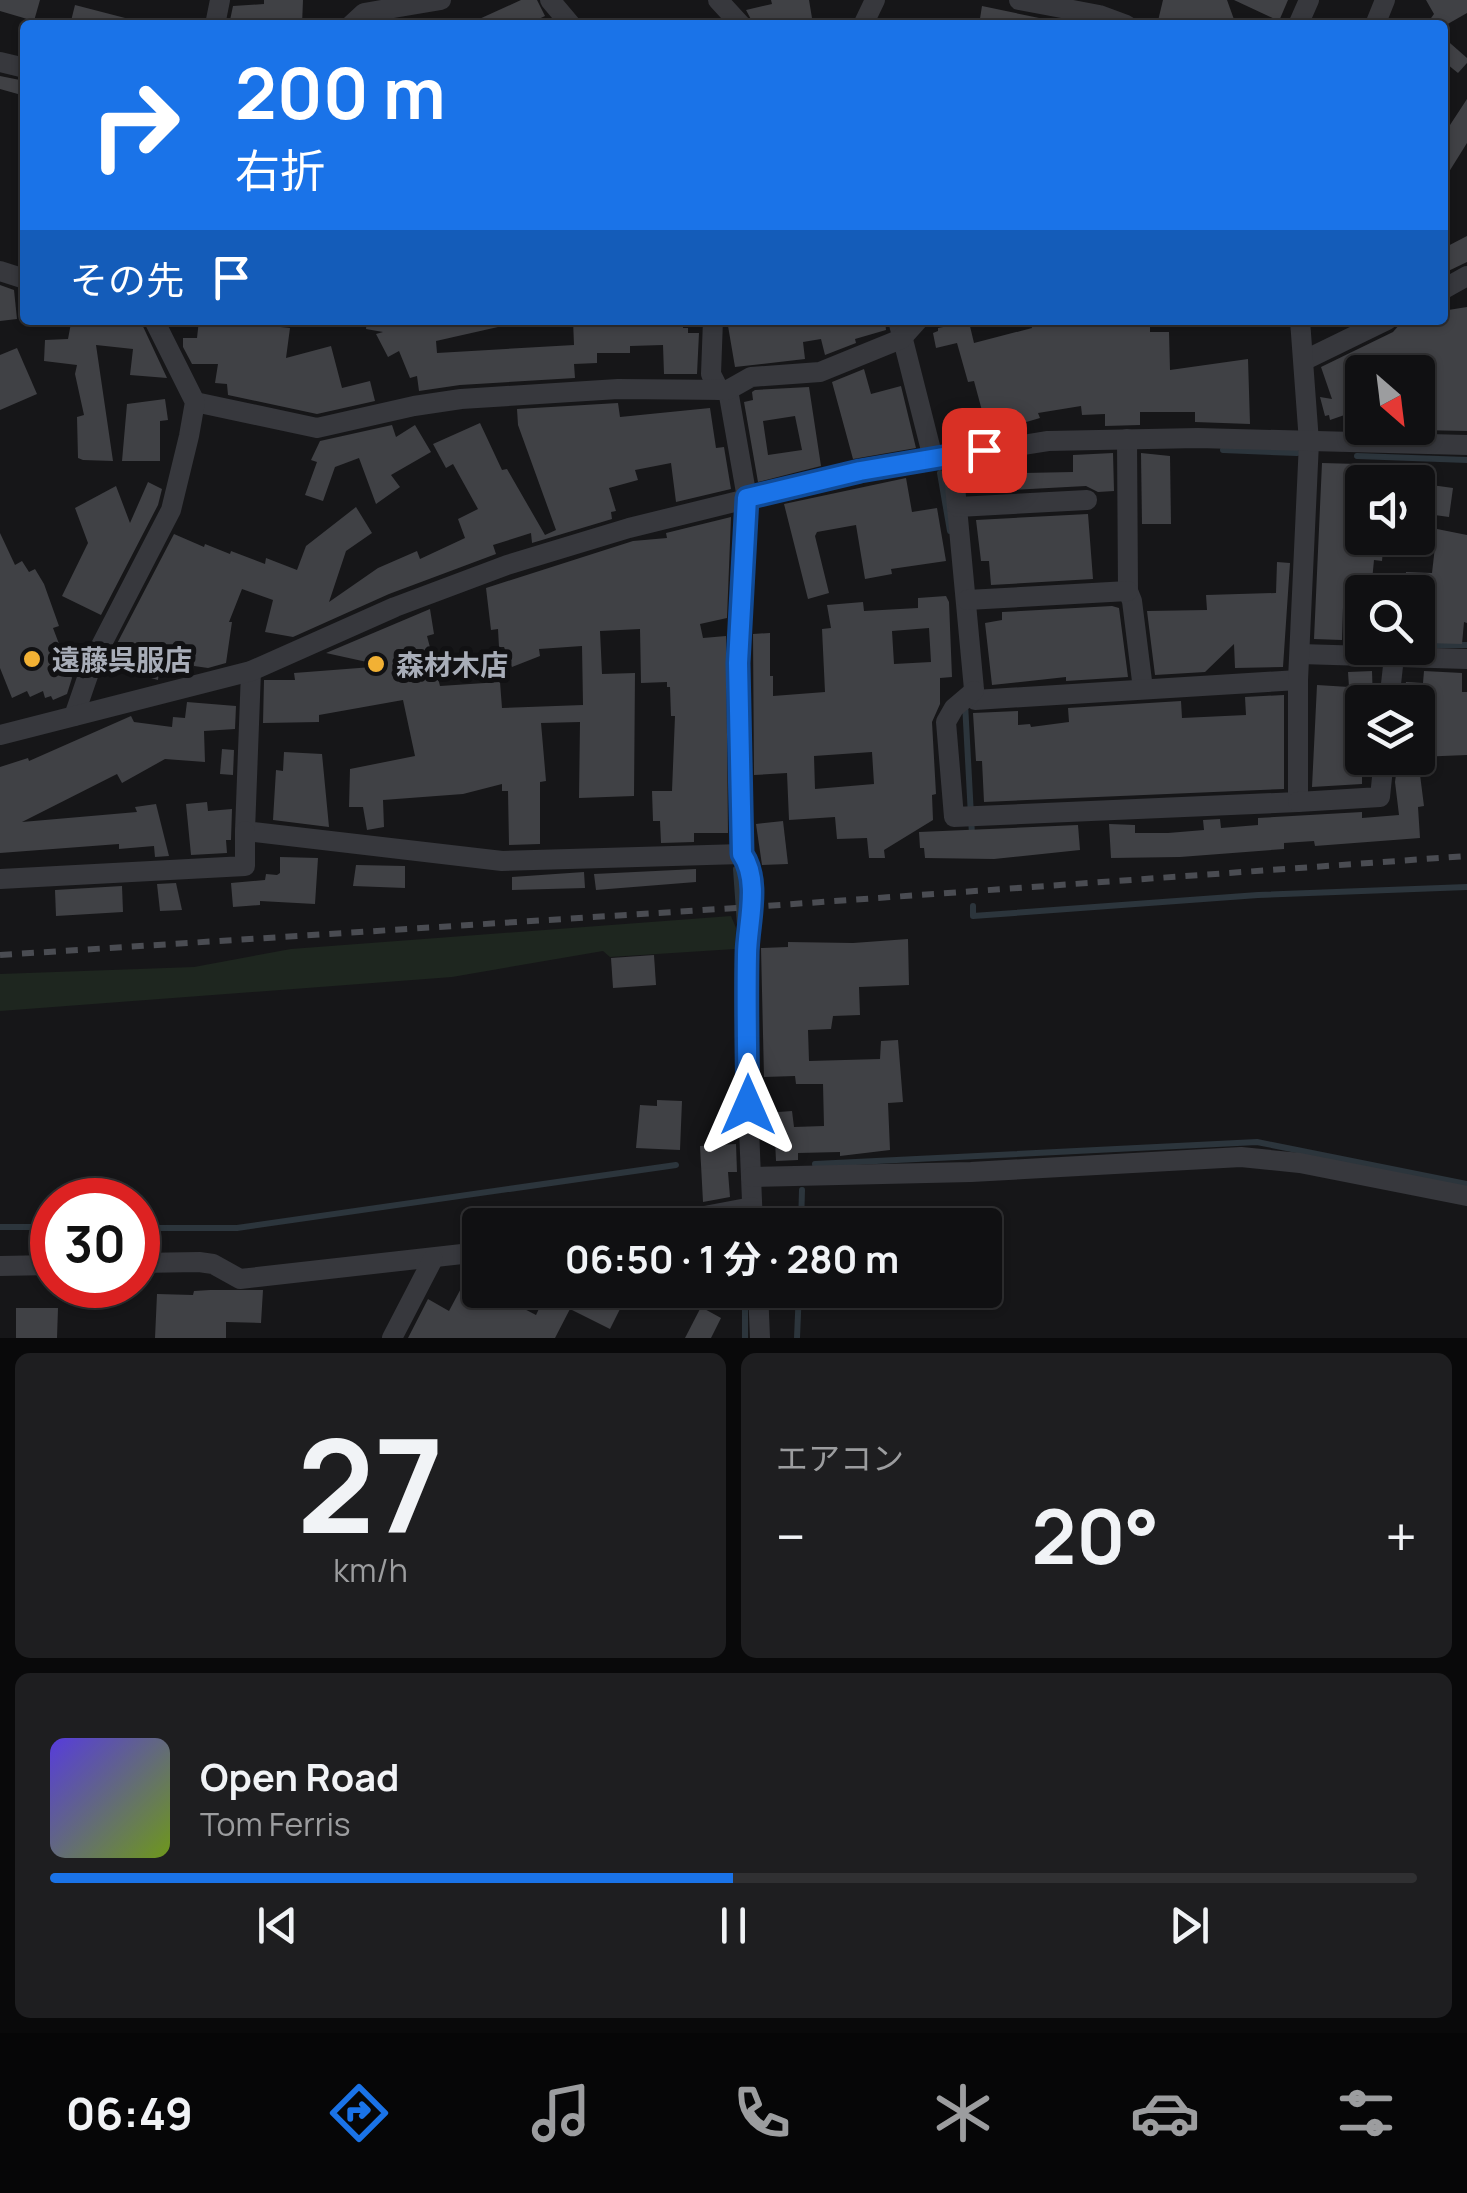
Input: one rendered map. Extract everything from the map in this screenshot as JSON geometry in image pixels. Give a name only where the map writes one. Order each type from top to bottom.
[{"type":"street","points":[[356,20],[364,13],[441,0]]},
{"type":"street","points":[[550,0],[567,20]]},
{"type":"street","points":[[718,0],[736,20]]},
{"type":"street","points":[[1019,0],[1113,20]]},
{"type":"street","points":[[74,716],[93,661],[171,510],[195,402],[156,325]]},
{"type":"street","points":[[714,325],[711,374],[724,390],[747,498],[738,663],[742,854],[749,866],[751,907],[747,948],[753,1208]]},
{"type":"street","points":[[1298,802],[1298,680],[1310,442],[1301,325]]},
{"type":"street","points":[[1305,360],[1377,325]]},
{"type":"street","points":[[195,402],[317,428],[462,399],[618,389],[724,390],[751,376],[820,372],[900,329],[958,507],[968,600],[967,697],[946,722],[954,817],[1380,797],[1382,775]]},
{"type":"street","points":[[1127,439],[1128,591],[1143,688]]},
{"type":"street","points":[[0,734],[251,671],[395,607],[507,565],[629,528],[943,456],[1048,441],[1127,439],[1467,445]]},
{"type":"street","points":[[958,507],[1087,500]]},
{"type":"street","points":[[968,600],[1128,591]]},
{"type":"street","points":[[1300,654],[1345,656]]},
{"type":"street","points":[[1435,659],[1467,659]]},
{"type":"street","points":[[0,879],[245,866],[251,671]]},
{"type":"street","points":[[967,697],[975,700],[1298,680]]},
{"type":"street","points":[[245,832],[502,861],[742,854]]},
{"type":"street","points":[[751,1176],[971,1172],[1241,1156],[1300,1162],[1467,1196]]},
{"type":"street","points":[[160,1263],[212,1264],[240,1279],[462,1255]]},
{"type":"street","points":[[392,1338],[433,1259]]},
{"type":"street","points":[[0,1266],[30,1265]]},
{"type":"street","points":[[759,1308],[760,1338]]},
{"type":"shaded area","points":[[731,916],[736,928],[735,949],[610,957],[603,951],[452,977],[0,1011],[0,974],[194,967],[291,949]]},
{"type":"building","points":[[0,0],[40,0],[34,20],[0,11]]},
{"type":"building","points":[[264,0],[303,0],[302,20],[230,20],[233,6],[264,4]]},
{"type":"building","points":[[521,0],[537,0],[545,16],[537,20],[477,20]]},
{"type":"building","points":[[771,0],[809,0],[812,18],[751,20],[746,10],[772,4]]},
{"type":"building","points":[[1163,0],[1227,0],[1234,20],[1158,20]]},
{"type":"building","points":[[1234,0],[1288,0],[1277,20]]},
{"type":"building","points":[[1426,0],[1467,0],[1467,13],[1448,24],[1448,20],[1430,20],[1434,14]]},
{"type":"building","points":[[75,5],[129,19],[129,20],[71,20]]},
{"type":"building","points":[[982,6],[1044,19],[1044,20],[980,20]]},
{"type":"building","points":[[1448,41],[1467,58],[1458,73],[1448,65]]},
{"type":"building","points":[[0,76],[20,80],[20,95],[0,89]]},
{"type":"building","points":[[1467,99],[1467,143],[1448,173],[1448,124]]},
{"type":"building","points":[[1467,236],[1467,262],[1448,271],[1448,246]]},
{"type":"building","points":[[0,285],[14,290],[17,319],[0,321]]},
{"type":"building","points":[[1467,307],[1467,431],[1435,430],[1435,355],[1346,355],[1393,332],[1399,325],[1448,325],[1448,310]]},
{"type":"building","points":[[71,325],[142,325],[167,378],[130,375],[133,349],[96,345],[113,461],[78,458],[77,417],[84,415],[75,374],[77,365],[44,361],[45,340],[68,339]]},
{"type":"building","points":[[198,325],[290,328],[286,358],[331,346],[342,388],[370,381],[375,401],[317,414],[228,395],[227,384],[215,383],[218,364],[192,364],[183,338],[197,338]]},
{"type":"building","points":[[366,325],[498,325],[436,341],[437,353],[574,345],[573,325],[683,325],[688,333],[699,333],[697,374],[664,374],[663,345],[630,346],[630,353],[597,353],[597,363],[574,364],[575,378],[419,391],[417,376],[410,378],[399,351],[388,357],[376,334],[383,332],[366,329]]},
{"type":"building","points":[[728,325],[886,325],[886,330],[855,339],[856,343],[825,355],[821,339],[803,342],[805,359],[735,367]]},
{"type":"building","points":[[970,325],[974,343],[1032,328],[1031,325],[1150,325],[1150,332],[1169,332],[1170,370],[1248,359],[1250,424],[1195,422],[1195,412],[1140,412],[1140,425],[1105,426],[1105,414],[1082,415],[1081,406],[1038,413],[1040,418],[988,433],[974,381],[968,382],[957,343],[936,348],[933,333],[938,328]]},
{"type":"building","points":[[17,348],[37,394],[0,410],[0,355]]},
{"type":"building","points":[[1345,355],[1345,415],[1330,420],[1320,397],[1332,399],[1321,367]]},
{"type":"building","points":[[864,369],[871,394],[901,386],[916,448],[853,459],[832,382]]},
{"type":"building","points":[[809,387],[821,466],[758,482],[744,402],[753,400],[755,390]],"holes":[[[795,416],[802,450],[768,455],[763,421]]]},
{"type":"building","points":[[165,399],[168,420],[160,421],[160,461],[122,461],[127,404]]},
{"type":"building","points":[[618,403],[620,417],[710,408],[716,448],[724,447],[731,489],[676,502],[671,463],[635,470],[638,480],[609,488],[616,511],[611,512],[612,519],[532,543],[531,533],[493,545],[496,554],[389,594],[293,637],[265,632],[273,600],[242,589],[229,622],[226,663],[208,668],[194,666],[193,672],[183,674],[159,671],[158,680],[109,666],[110,657],[174,534],[204,547],[205,544],[230,554],[231,551],[265,564],[266,558],[297,570],[306,546],[356,507],[372,533],[346,551],[329,602],[378,568],[417,551],[420,559],[465,538],[458,519],[478,509],[453,464],[446,468],[433,444],[480,423],[502,470],[507,469],[545,535],[556,530],[518,425],[517,409]]},
{"type":"building","points":[[392,425],[396,437],[415,425],[431,452],[391,475],[400,487],[376,504],[359,458],[335,467],[323,501],[305,495],[317,462],[311,460],[320,441]]},
{"type":"building","points":[[1113,453],[1114,491],[1098,492],[1086,486],[973,492],[973,481],[1003,480],[1002,462],[1024,460],[1024,473],[1073,472],[1073,455]]},
{"type":"building","points":[[1141,453],[1170,456],[1171,524],[1142,524]]},
{"type":"building","points":[[1322,463],[1358,464],[1345,465],[1345,555],[1383,555],[1382,561],[1374,560],[1373,575],[1345,575],[1342,640],[1314,639]]},
{"type":"building","points":[[906,478],[912,512],[937,508],[946,561],[891,569],[892,574],[865,579],[856,525],[817,532],[829,593],[808,599],[784,504]]},
{"type":"building","points":[[148,482],[162,489],[158,505],[101,615],[62,596],[88,543],[75,508],[116,486],[130,523]]},
{"type":"building","points":[[1435,486],[1453,488],[1449,517],[1435,515]]},
{"type":"building","points":[[1088,514],[1093,579],[991,585],[989,561],[981,561],[976,520]]},
{"type":"building","points":[[731,517],[727,618],[700,624],[703,638],[726,636],[728,833],[694,833],[694,842],[661,843],[660,821],[653,821],[652,791],[672,791],[675,716],[671,716],[667,682],[641,683],[640,629],[600,631],[602,674],[635,673],[634,796],[579,798],[580,722],[541,723],[546,781],[540,782],[540,844],[509,845],[508,791],[502,791],[502,784],[463,794],[383,800],[384,827],[367,830],[363,807],[349,807],[350,769],[415,756],[403,700],[319,715],[319,722],[263,723],[264,680],[295,680],[294,673],[385,666],[326,653],[430,609],[434,634],[427,636],[440,686],[500,682],[502,708],[583,705],[582,646],[539,649],[540,656],[512,667],[504,647],[499,647],[498,629],[491,630],[486,588],[633,541],[667,538],[666,533]]},
{"type":"building","points":[[1437,529],[1467,535],[1467,623],[1464,622],[1462,644],[1435,643],[1435,575],[1406,575],[1432,573]]},
{"type":"building","points":[[0,533],[15,565],[22,561],[29,572],[35,569],[59,626],[53,628],[72,678],[67,694],[53,700],[51,696],[45,698],[43,691],[30,697],[27,691],[12,698],[0,668]]},
{"type":"building","points":[[1277,562],[1290,563],[1283,667],[1235,668],[1234,644],[1205,672],[1155,675],[1147,611],[1207,610],[1206,595],[1276,593]]},
{"type":"building","points":[[946,596],[949,602],[952,677],[940,678],[940,704],[932,722],[936,794],[932,795],[933,820],[884,850],[885,858],[869,858],[867,838],[837,839],[835,817],[789,820],[787,773],[754,775],[753,634],[770,633],[773,696],[825,692],[822,629],[831,628],[827,605],[863,602],[864,611],[918,608],[918,598]],"holes":[[[929,628],[931,662],[894,664],[892,631]],[[872,752],[874,784],[815,789],[814,756]]]},
{"type":"building","points":[[1119,608],[1128,677],[1066,681],[1066,677],[992,685],[985,623],[1002,620],[1002,612]]},
{"type":"building","points":[[1372,671],[1372,685],[1349,685],[1348,672]]},
{"type":"building","points":[[1424,671],[1462,673],[1462,692],[1467,692],[1467,755],[1435,756],[1435,685],[1406,685],[1423,683]]},
{"type":"building","points":[[1317,685],[1345,687],[1345,775],[1362,775],[1362,784],[1312,787]]},
{"type":"building","points":[[1284,695],[1284,789],[984,802],[982,761],[976,761],[973,713],[1018,711],[1018,725],[1031,727],[1069,722],[1068,708],[1181,701],[1182,718],[1246,715],[1245,697]]},
{"type":"building","points":[[187,702],[236,706],[235,729],[204,731],[205,762],[165,759],[122,783],[117,774],[22,822],[137,812],[135,807],[156,804],[169,856],[155,857],[154,846],[119,849],[119,844],[0,853],[0,767],[28,758],[29,761],[131,716],[134,722],[172,727],[173,717],[185,718]]},
{"type":"building","points":[[222,749],[234,750],[233,775],[220,774]]},
{"type":"building","points":[[284,752],[322,754],[329,827],[273,820],[276,770],[283,771]]},
{"type":"building","points":[[1396,775],[1420,775],[1424,806],[1418,807],[1420,838],[1315,846],[1314,841],[1284,843],[1284,849],[1111,858],[1109,824],[1135,825],[1135,833],[1168,833],[1204,830],[1203,820],[1220,819],[1221,828],[1258,825],[1258,818],[1362,812],[1362,818],[1399,815]]},
{"type":"building","points":[[207,802],[208,811],[232,809],[231,840],[226,840],[227,853],[191,855],[186,804]]},
{"type":"building","points":[[783,821],[788,864],[762,865],[756,824]]},
{"type":"building","points":[[1078,825],[1080,850],[994,859],[925,858],[924,848],[920,848],[919,832]]},
{"type":"building","points":[[280,857],[318,858],[315,904],[260,901],[260,905],[233,907],[231,883],[277,875]]},
{"type":"building","points":[[356,865],[405,866],[405,888],[353,886]]},
{"type":"building","points":[[696,869],[696,882],[596,890],[594,874]]},
{"type":"building","points":[[584,872],[585,888],[512,890],[512,877]]},
{"type":"building","points":[[176,883],[182,910],[160,911],[157,884]]},
{"type":"building","points":[[122,886],[123,912],[56,916],[55,890]]},
{"type":"building","points":[[908,939],[909,985],[859,987],[860,1015],[833,1016],[831,1029],[808,1030],[809,1061],[880,1059],[881,1041],[898,1040],[903,1102],[888,1103],[890,1150],[840,1156],[840,1152],[798,1153],[798,1160],[776,1161],[775,1140],[767,1140],[765,1113],[792,1111],[794,1127],[824,1126],[823,1084],[796,1084],[795,1076],[764,1077],[761,948],[788,947],[788,942]]},
{"type":"building","points":[[654,955],[656,985],[613,988],[611,958]]},
{"type":"building","points":[[657,1100],[682,1101],[680,1150],[636,1148],[640,1105],[657,1106]]},
{"type":"building","points":[[736,1144],[737,1172],[728,1172],[730,1197],[703,1202],[700,1146]]},
{"type":"building","points":[[462,1287],[462,1308],[523,1308],[536,1315],[539,1308],[620,1308],[610,1329],[570,1309],[555,1338],[408,1338],[428,1299],[449,1311]]},
{"type":"building","points":[[263,1290],[261,1323],[226,1322],[226,1338],[155,1338],[160,1294],[193,1295],[194,1291]]},
{"type":"building","points":[[16,1308],[58,1308],[57,1338],[16,1338]]},
{"type":"building","points":[[700,1308],[721,1318],[711,1338],[685,1338]]},
{"type":"waterway","points":[[1223,450],[1297,453]]},
{"type":"waterway","points":[[1357,456],[1467,460]]},
{"type":"waterway","points":[[940,473],[950,531]]},
{"type":"waterway","points":[[1435,645],[1467,645]]},
{"type":"waterway","points":[[965,703],[972,835]]},
{"type":"waterway","points":[[736,869],[740,925]]},
{"type":"waterway","points":[[973,906],[973,916],[1258,895],[1467,887]]},
{"type":"waterway","points":[[815,1164],[1257,1142],[1467,1184]]},
{"type":"waterway","points":[[160,1228],[237,1228],[676,1165]]},
{"type":"waterway","points":[[801,1208],[802,1190]]},
{"type":"waterway","points":[[0,1227],[30,1227]]},
{"type":"waterway","points":[[745,1308],[745,1338]]},
{"type":"waterway","points":[[797,1338],[798,1308]]},
{"type":"railway","points":[[0,955],[1467,856]]},
{"type":"place","name":"遠藤呉服店","points":[[32,659]]},
{"type":"place","name":"森材木店","points":[[376,664]]},
{"type":"route","points":[[748,1105],[747,948],[751,907],[749,866],[742,854],[738,663],[747,498],[860,471],[984,450]]}]
